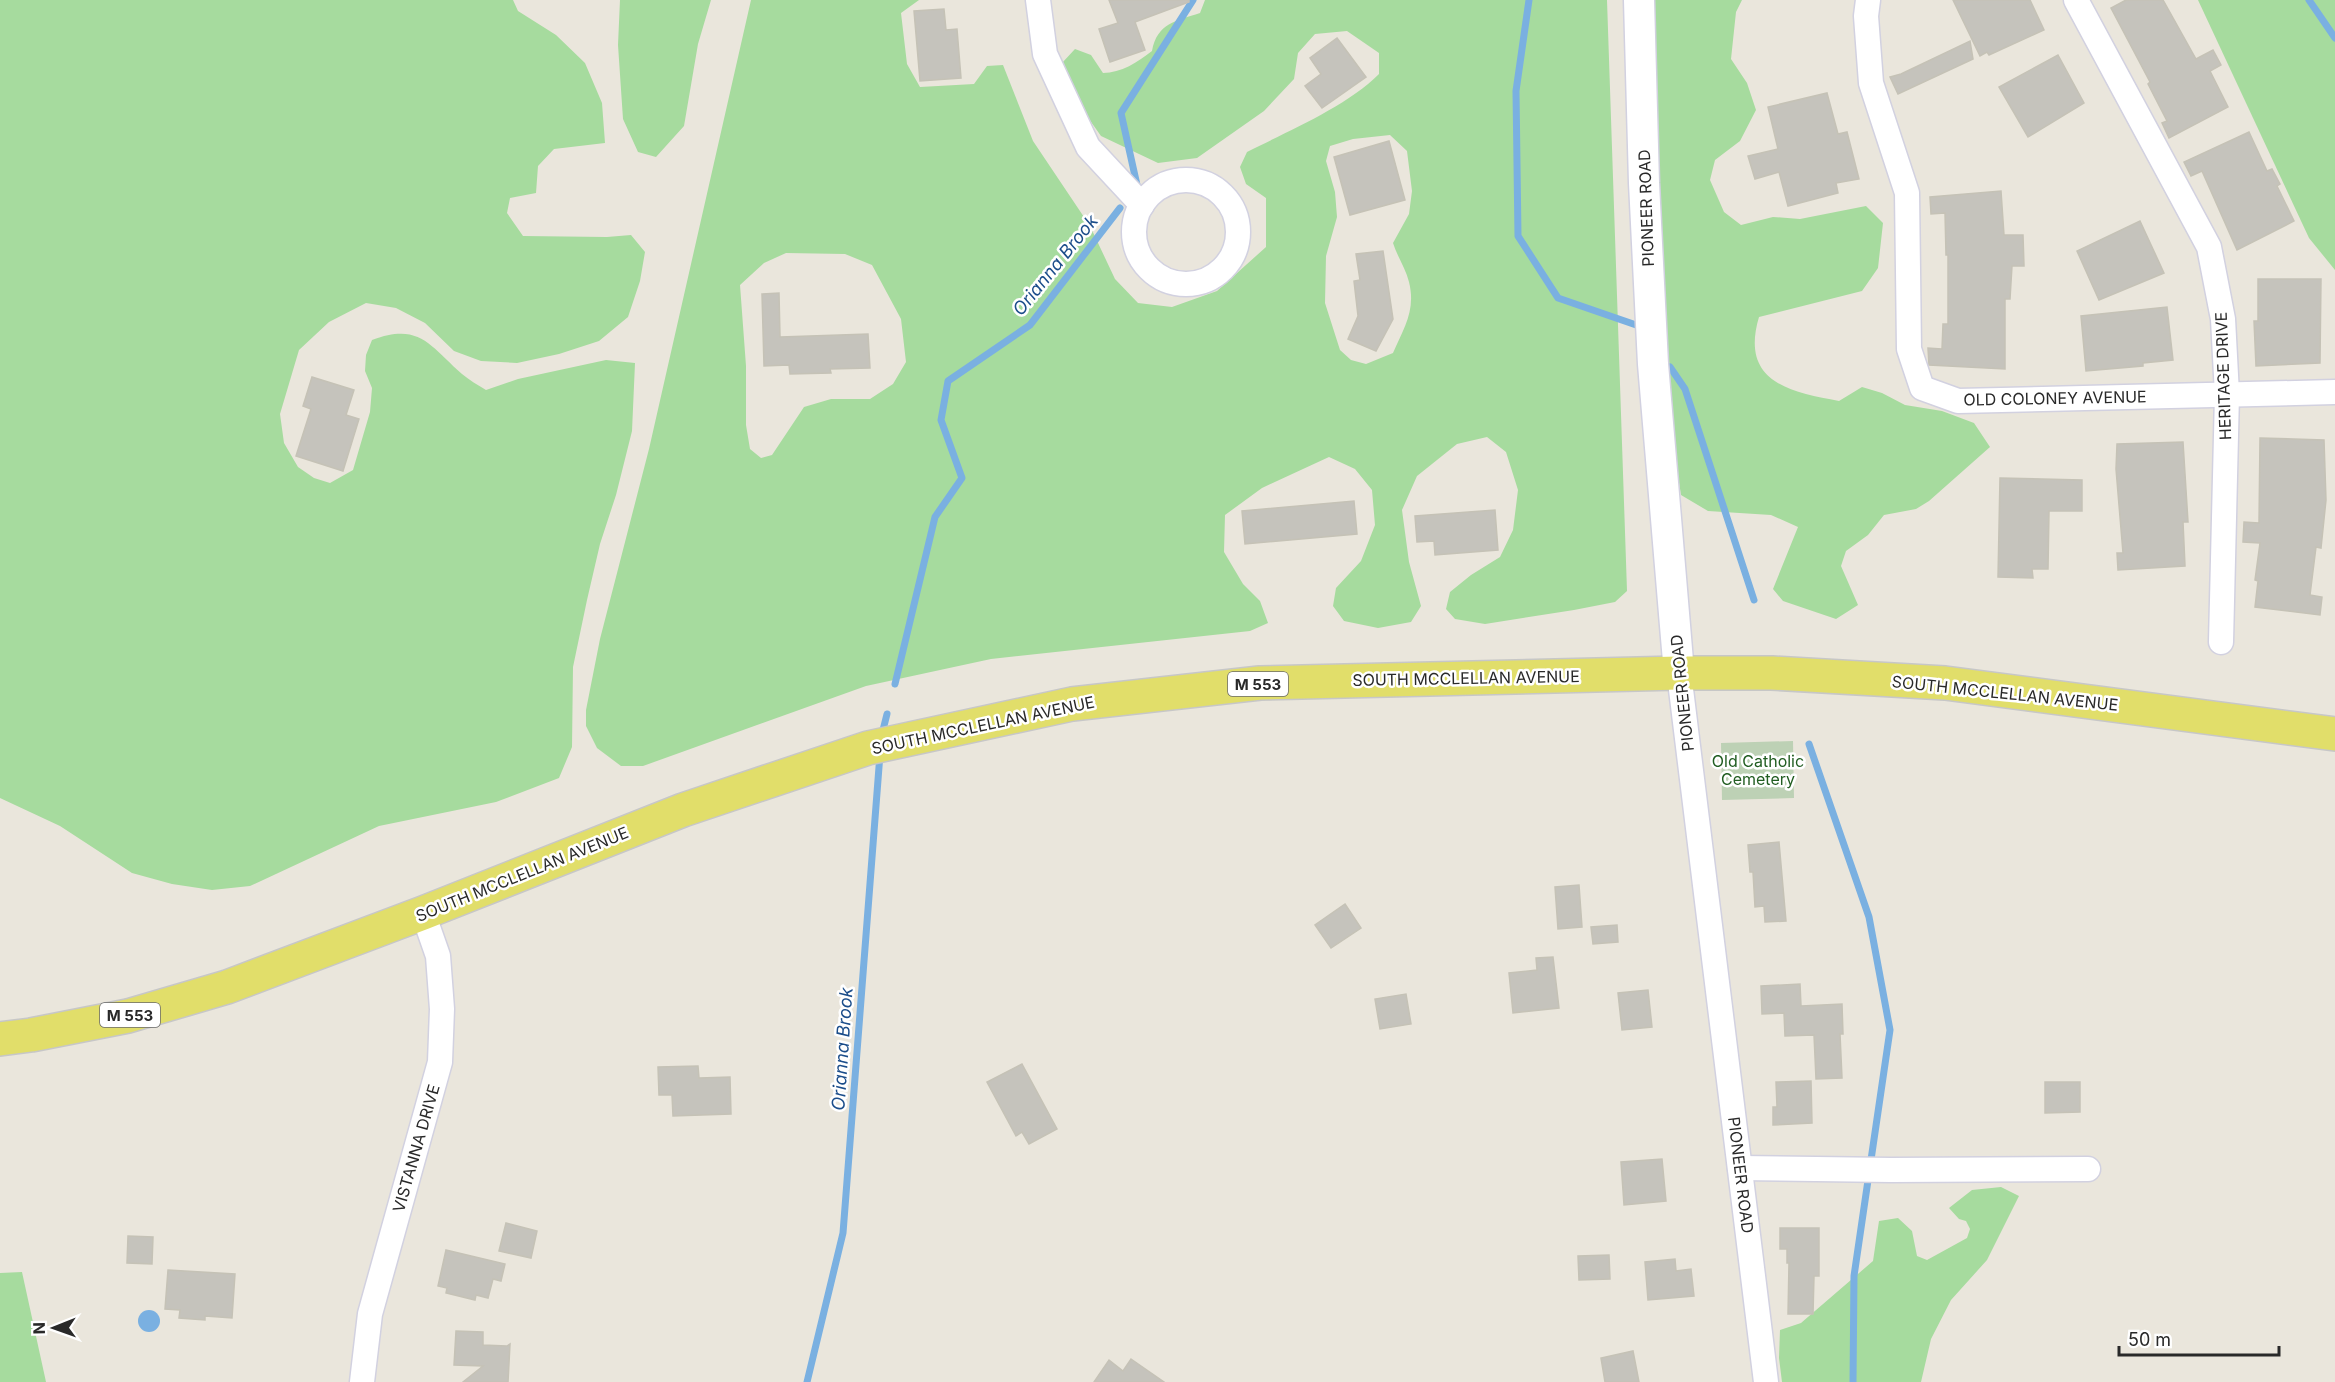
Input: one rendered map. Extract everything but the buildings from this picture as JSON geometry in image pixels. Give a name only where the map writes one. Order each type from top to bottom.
[{"type":"main road","name":"SOUTH MCCLELLAN AVENUE","points":[[0,1039],[128,1016],[227,987],[423,913],[683,810],[868,748],[1072,704],[1260,683],[1679,673],[1772,673],[1946,684],[2335,734]]},
{"type":"street","points":[[1038,0],[1045,54],[1088,147],[1142,205]]},
{"type":"street","name":"PIONEER ROAD","points":[[1639,0],[1644,183],[1653,364],[1679,673],[1766,1382]]},
{"type":"street","name":"OLD COLONEY AVENUE","points":[[1868,0],[1866,16],[1871,83],[1907,193],[1909,349],[1922,388],[1958,400],[2335,392]]},
{"type":"street","name":"HERITAGE DRIVE","points":[[2076,0],[2209,247],[2223,319],[2227,394],[2221,642]]},
{"type":"street","points":[[1186,180],[1211,187],[1219,192],[1230,205],[1237,222],[1238,239],[1232,256],[1222,270],[1208,280],[1192,284],[1176,283],[1160,278],[1148,267],[1139,253],[1135,237],[1136,221],[1142,205],[1153,192],[1168,183],[1186,180]]},
{"type":"street","name":"VISTANNA DRIVE","points":[[362,1382],[370,1314],[440,1062],[442,1009],[438,956],[423,913]]},
{"type":"street","points":[[1740,1168],[2088,1169]]},
{"type":"green space","points":[[0,0],[513,0],[518,11],[556,35],[585,63],[602,103],[605,143],[554,149],[538,166],[536,193],[510,198],[507,213],[523,236],[631,235],[645,252],[640,281],[628,317],[599,341],[559,354],[517,363],[481,361],[454,351],[425,323],[396,308],[366,303],[329,322],[299,350],[280,414],[284,443],[298,467],[314,478],[330,483],[353,470],[370,412],[372,388],[365,371],[366,355],[372,340],[388,335],[413,335],[432,346],[465,376],[486,390],[518,379],[606,360],[635,363],[632,431],[616,495],[600,544],[587,600],[573,667],[572,747],[559,778],[496,802],[379,826],[250,886],[212,890],[172,884],[132,873],[60,826],[0,798]]},
{"type":"green space","points":[[620,0],[711,0],[698,44],[684,126],[656,157],[638,152],[623,119],[618,45]]},
{"type":"green space","points":[[751,0],[919,0],[901,13],[907,64],[920,87],[974,84],[987,66],[1003,65],[1033,141],[1090,226],[1115,279],[1138,303],[1172,307],[1217,291],[1266,247],[1266,198],[1246,184],[1240,167],[1247,152],[1316,118],[1366,86],[1379,74],[1379,53],[1347,31],[1315,34],[1298,53],[1294,79],[1264,111],[1197,158],[1158,163],[1101,136],[1079,105],[1062,63],[1075,49],[1091,55],[1103,73],[1123,69],[1152,51],[1158,34],[1169,24],[1200,13],[1205,0],[1607,0],[1627,591],[1615,602],[1485,624],[1455,619],[1446,609],[1450,592],[1471,575],[1500,557],[1513,530],[1518,490],[1506,452],[1487,437],[1457,444],[1417,476],[1402,510],[1409,562],[1421,606],[1411,622],[1378,628],[1344,621],[1333,606],[1336,588],[1361,561],[1375,525],[1372,490],[1355,469],[1329,457],[1262,488],[1225,515],[1224,552],[1243,584],[1260,601],[1268,623],[1250,631],[991,659],[866,686],[643,766],[621,766],[597,748],[586,726],[586,710],[600,639],[649,449]],"holes":[[[1390,135],[1407,151],[1412,191],[1409,214],[1393,243],[1408,277],[1411,301],[1408,319],[1393,353],[1366,364],[1351,360],[1340,350],[1325,303],[1326,256],[1337,217],[1335,192],[1326,161],[1330,146],[1353,139]],[[786,253],[845,254],[872,265],[901,319],[906,362],[893,384],[870,399],[831,399],[804,407],[772,455],[761,458],[750,449],[746,425],[746,366],[740,285],[764,263]]]},
{"type":"green space","points":[[1651,0],[1742,0],[1736,12],[1731,59],[1747,83],[1756,110],[1740,141],[1715,160],[1710,180],[1724,212],[1741,225],[1773,217],[1800,219],[1866,206],[1883,223],[1878,268],[1862,291],[1759,317],[1755,339],[1756,356],[1763,369],[1773,380],[1802,393],[1839,401],[1862,387],[1882,393],[1905,405],[1942,411],[1974,423],[1990,447],[1929,501],[1916,509],[1884,515],[1868,535],[1846,551],[1841,566],[1858,605],[1836,619],[1783,601],[1773,589],[1798,527],[1771,515],[1708,511],[1681,495],[1666,402]]},
{"type":"green space","points":[[2198,0],[2335,0],[2335,270],[2309,238]]},
{"type":"green space","name":"Old Catholic Cemetery","points":[[1793,741],[1794,798],[1722,800],[1721,743]]},
{"type":"green space","points":[[2001,1187],[2019,1196],[1987,1260],[1951,1300],[1931,1339],[1921,1382],[1782,1382],[1779,1358],[1780,1330],[1801,1323],[1873,1261],[1879,1221],[1898,1218],[1912,1231],[1917,1256],[1927,1260],[1967,1238],[1970,1229],[1966,1221],[1959,1219],[1949,1208],[1972,1190]]},
{"type":"green space","points":[[22,1272],[46,1382],[0,1382],[0,1273]]},
{"type":"water","points":[[145,1310],[153,1310],[160,1317],[160,1325],[153,1332],[145,1332],[138,1325],[138,1317]]},
{"type":"waterway","name":"Orianna Brook","points":[[1137,185],[1121,113],[1193,0]]},
{"type":"waterway","points":[[1529,0],[1516,91],[1518,236],[1558,298],[1642,327]]},
{"type":"waterway","points":[[2309,0],[2335,38]]},
{"type":"waterway","name":"Orianna Brook","points":[[895,684],[935,517],[962,478],[941,420],[948,381],[1030,325],[1120,208]]},
{"type":"waterway","points":[[1670,367],[1685,389],[1754,600]]},
{"type":"waterway","name":"Orianna Brook","points":[[882,734],[887,714]]},
{"type":"waterway","points":[[1809,744],[1869,917],[1890,1030],[1854,1276],[1853,1382]]},
{"type":"waterway","name":"Orianna Brook","points":[[807,1382],[843,1233],[880,754]]}]
